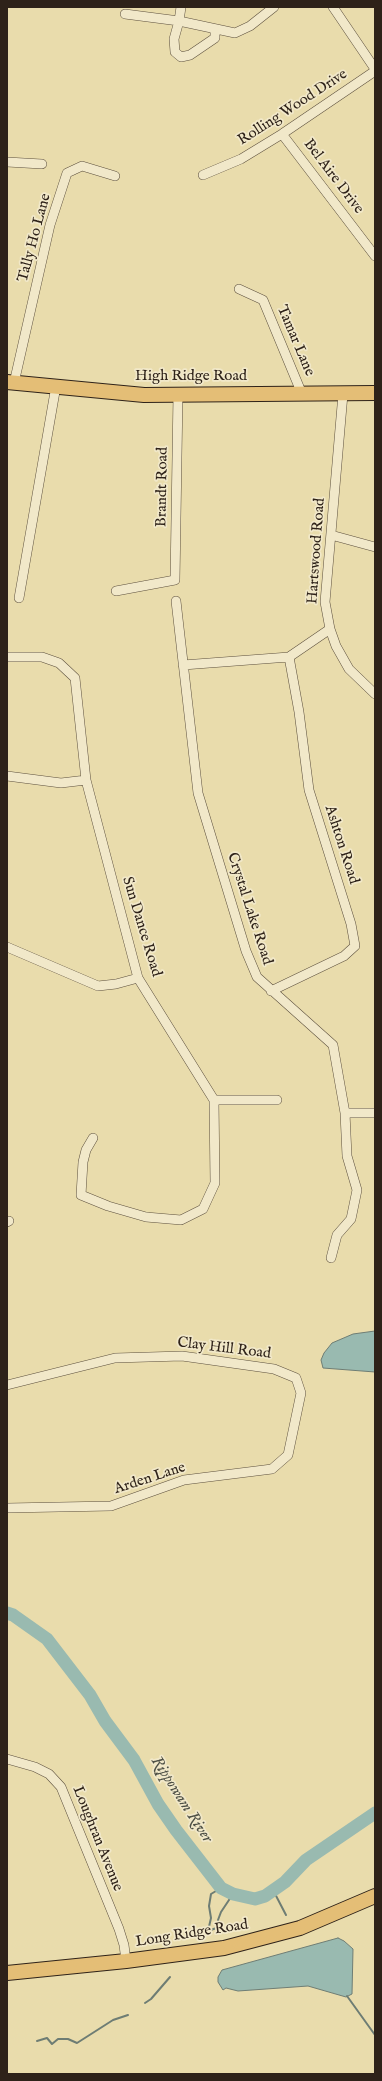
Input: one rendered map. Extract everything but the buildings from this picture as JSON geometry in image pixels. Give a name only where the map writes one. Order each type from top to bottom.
[{"type":"main road","name":"High Ridge Road","points":[[11,382],[144,395],[375,393]]},
{"type":"main road","name":"Long Ridge Road","points":[[7,1973],[126,1961],[224,1948],[278,1935],[321,1920],[375,1896]]},
{"type":"street","points":[[181,7],[174,39],[175,52],[181,57],[190,55],[215,38],[215,30]]},
{"type":"street","points":[[125,14],[179,20],[215,30],[234,33],[250,26],[274,7]]},
{"type":"street","points":[[333,7],[375,70]]},
{"type":"street","name":"Rolling Wood Drive","points":[[203,175],[241,159],[282,134],[375,70]]},
{"type":"street","name":"Bel Aire Drive","points":[[282,134],[375,256]]},
{"type":"street","points":[[7,162],[42,164]]},
{"type":"street","name":"Tally Ho Lane","points":[[11,382],[50,225],[67,173],[82,166],[115,176]]},
{"type":"street","name":"Tamar Lane","points":[[239,289],[263,300],[302,394]]},
{"type":"street","points":[[18,598],[56,386]]},
{"type":"street","name":"Hartswood Road","points":[[343,394],[325,602],[330,629],[336,646],[349,669],[375,694]]},
{"type":"street","name":"Brandt Road","points":[[116,591],[175,580],[178,395]]},
{"type":"street","points":[[331,535],[375,547]]},
{"type":"street","name":"Crystal Lake Road","points":[[176,601],[198,793],[246,952],[257,977],[333,1045],[345,1113],[347,1156],[357,1190],[352,1219],[337,1235],[331,1258]]},
{"type":"street","points":[[183,665],[289,657],[330,629]]},
{"type":"street","name":"Sun Dance Road","points":[[7,656],[42,657],[59,663],[75,678],[86,780],[138,978],[214,1100]]},
{"type":"street","name":"Ashton Road","points":[[271,990],[344,956],[355,946],[351,924],[309,790],[299,712],[289,657]]},
{"type":"street","points":[[7,776],[61,784],[86,780]]},
{"type":"street","points":[[7,947],[98,986],[116,984],[138,978]]},
{"type":"street","points":[[93,1138],[86,1150],[83,1162],[82,1195],[108,1206],[146,1217],[180,1220],[203,1209],[215,1184],[214,1100],[277,1100]]},
{"type":"street","points":[[345,1113],[375,1113]]},
{"type":"street","name":"Clay Hill Road","points":[[7,1385],[115,1358],[182,1356],[274,1369],[296,1378]]},
{"type":"street","name":"Arden Lane","points":[[7,1508],[111,1506],[184,1480],[272,1469],[288,1455],[301,1393],[296,1378]]},
{"type":"street","name":"Loughran Avenue","points":[[7,1759],[35,1767],[49,1774],[61,1788],[119,1930],[124,1944],[126,1961]]},
{"type":"water","points":[[375,1331],[375,1372],[323,1368],[321,1360],[324,1353],[332,1343],[353,1334]]},
{"type":"water","points":[[338,1938],[353,1949],[352,1994],[346,1997],[308,1986],[238,1991],[226,1988],[223,1990],[218,1982],[218,1977],[222,1970]]},
{"type":"waterway","name":"Rippowam River","points":[[7,1613],[13,1615],[47,1639],[90,1695],[105,1721],[134,1760],[158,1804],[176,1830],[221,1888],[233,1894],[255,1899],[265,1896],[285,1882],[306,1860],[375,1813]]},
{"type":"waterway","points":[[208,1931],[211,1918],[209,1906],[211,1894],[221,1888]]},
{"type":"waterway","points":[[273,1890],[286,1915]]},
{"type":"waterway","points":[[208,1931],[219,1927],[218,1920],[221,1912],[233,1894]]},
{"type":"waterway","points":[[145,2003],[151,1999],[170,1977]]},
{"type":"waterway","points":[[347,1996],[375,2035]]},
{"type":"waterway","points":[[37,2041],[47,2038],[52,2044],[58,2039],[68,2039],[77,2043],[113,2020],[128,2015]]}]
